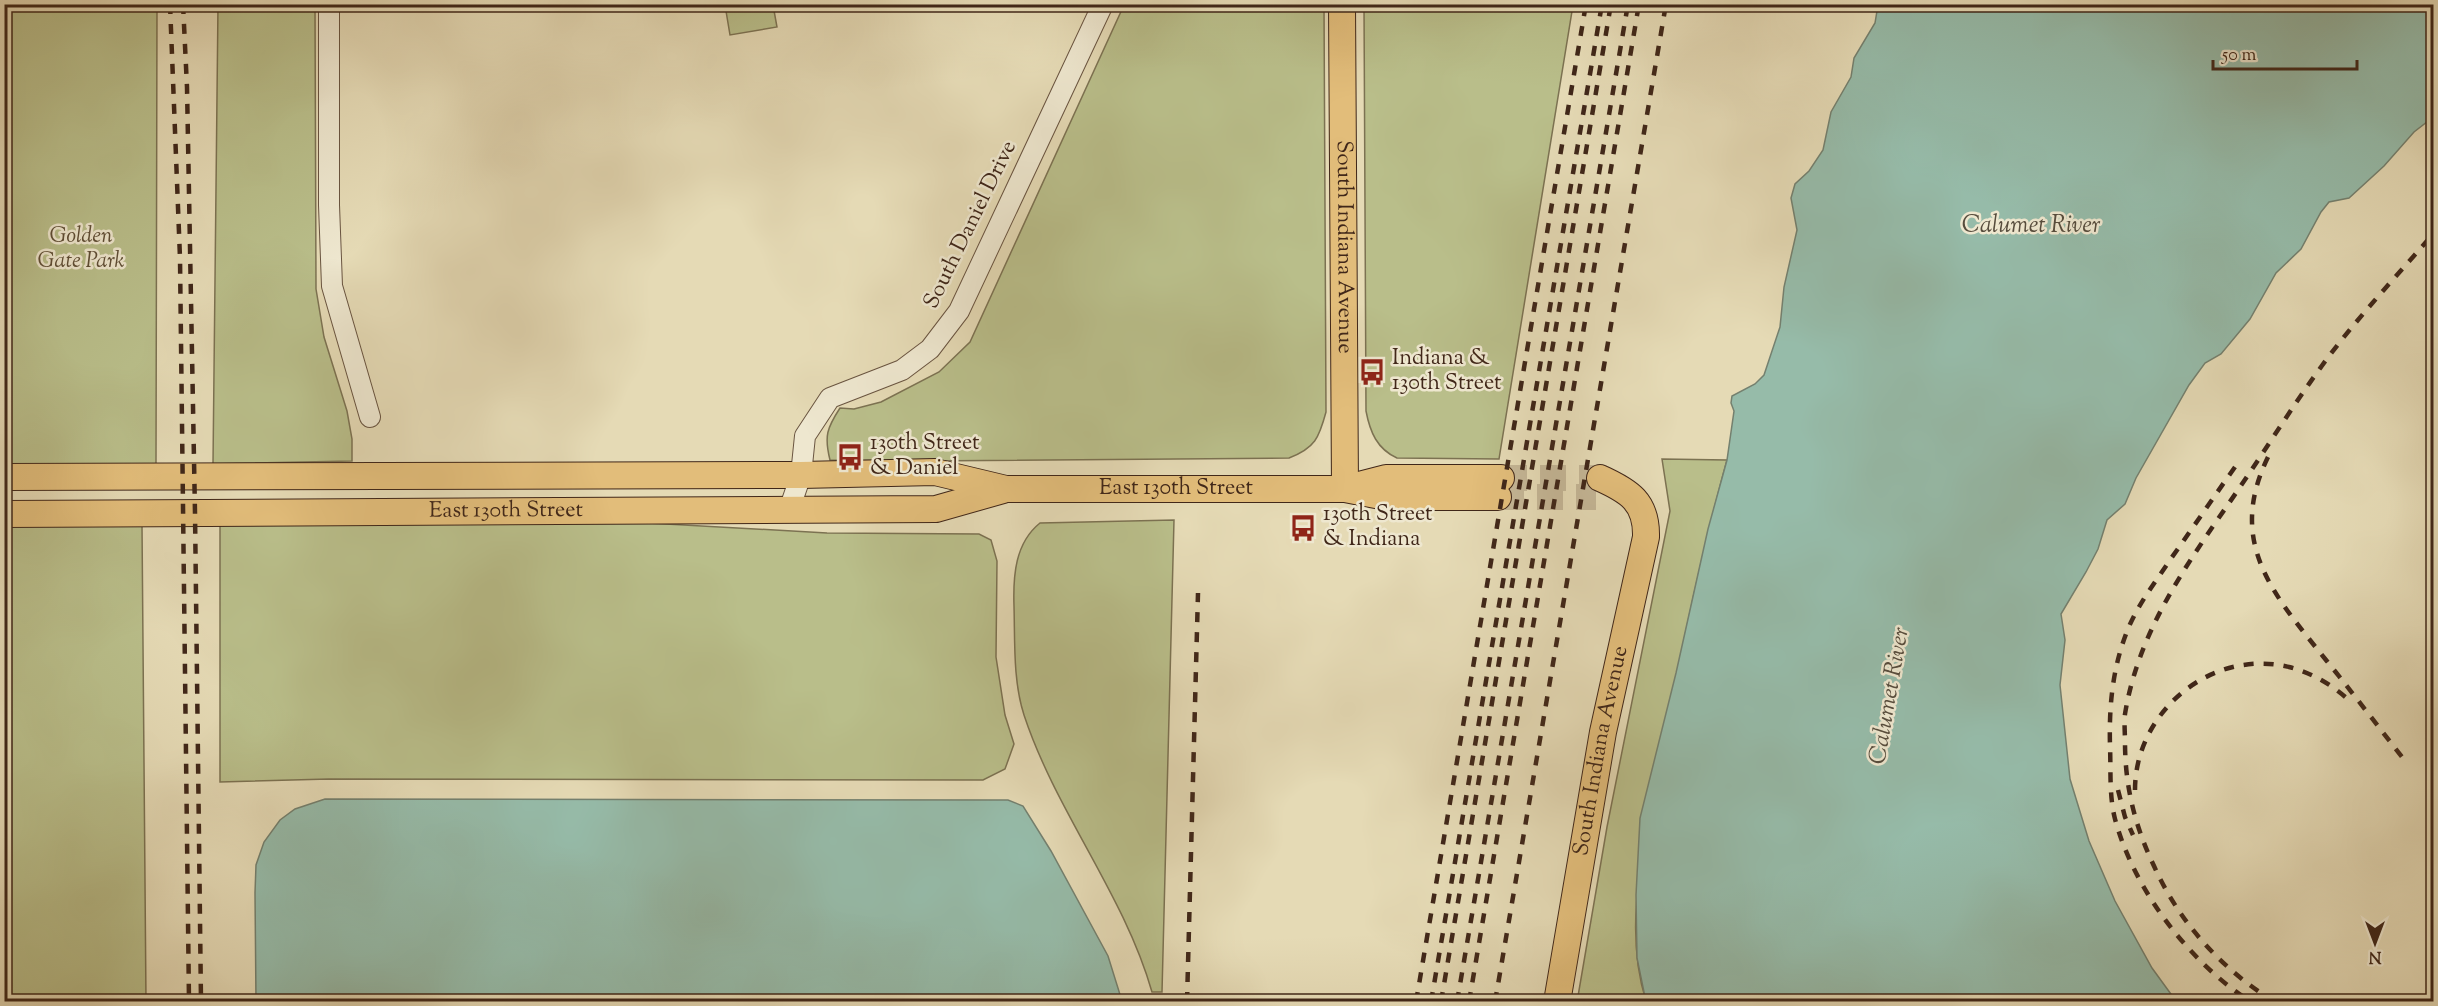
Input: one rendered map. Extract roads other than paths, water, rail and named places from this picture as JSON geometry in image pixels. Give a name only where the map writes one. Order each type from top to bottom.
[{"type":"main road","name":"South Indiana Avenue","points":[[1342,4],[1345,489]]},
{"type":"main road","name":"East 130th Street","points":[[4,477],[801,475],[935,472],[1006,489],[1345,489],[1386,478],[1500,488]]},
{"type":"main road","name":"South Indiana Avenue","points":[[1557,1002],[1603,732],[1646,537],[1643,512],[1623,488],[1598,488]]},
{"type":"main road","name":"East 130th Street","points":[[4,514],[936,509],[1006,489]]},
{"type":"street","points":[[330,4],[328,205],[332,286],[370,417]]},
{"type":"street","name":"South Daniel Drive","points":[[789,510],[801,475],[804,436],[830,398],[902,370],[930,350],[959,311],[1103,4]]},
{"type":"water","name":"Calumet River","points":[[1878,5],[2433,5],[2434,113],[2432,118],[2414,132],[2384,166],[2349,198],[2329,202],[2301,249],[2276,273],[2250,319],[2221,354],[2205,363],[2189,385],[2136,478],[2125,504],[2107,520],[2098,549],[2061,614],[2065,640],[2060,685],[2070,779],[2089,841],[2115,901],[2152,968],[2176,1001],[1646,1002],[1637,958],[1636,895],[1640,818],[1676,673],[1708,529],[1727,460],[1734,411],[1731,403],[1732,396],[1755,384],[1764,375],[1780,327],[1784,287],[1797,230],[1791,198],[1795,184],[1809,171],[1823,150],[1831,112],[1851,77],[1854,58],[1875,23]]},
{"type":"water","points":[[325,799],[1008,800],[1023,806],[1051,851],[1108,956],[1122,1001],[256,1001],[256,865],[264,842],[280,820],[295,809]]},
{"type":"tunnel","points":[[1501,478],[1600,478]]},
{"type":"tunnel","points":[[1498,497],[1596,497]]},
{"type":"railway","points":[[170,4],[180,258],[189,1002]]},
{"type":"railway","points":[[183,4],[187,87],[195,513],[201,1002]]},
{"type":"railway","points":[[1416,1002],[1586,4]]},
{"type":"railway","points":[[1431,1002],[1602,4]]},
{"type":"railway","points":[[1441,1002],[1611,4]]},
{"type":"railway","points":[[1457,1002],[1628,4]]},
{"type":"railway","points":[[1469,1002],[1639,4]]},
{"type":"railway","points":[[1495,1002],[1666,4]]},
{"type":"railway","points":[[2275,1002],[2220,960],[2189,925],[2164,887],[2147,851],[2132,806],[2125,759],[2125,714],[2142,653],[2154,624],[2185,569],[2321,367],[2434,233]]},
{"type":"railway","points":[[2268,457],[2256,488],[2252,516],[2254,542],[2262,566],[2289,613],[2402,757]]},
{"type":"railway","points":[[2235,467],[2146,596],[2126,634],[2117,662],[2112,690],[2111,783],[2113,810],[2124,846],[2150,898],[2167,922],[2206,967],[2251,1002]]},
{"type":"railway","points":[[1187,1002],[1198,593]]},
{"type":"railway","points":[[2135,790],[2138,762],[2148,735],[2163,712],[2183,692],[2206,677],[2232,667],[2260,664],[2289,667],[2323,681],[2352,703]]},
{"type":"railway","points":[[2118,790],[2125,817],[2133,835]]},
{"type":"place","name":"Indiana & 130th Street","points":[[1372,372]]},
{"type":"place","name":"130th Street & Daniel","points":[[850,457]]},
{"type":"place","name":"130th Street & Indiana","points":[[1303,528]]},
{"type":"park label","name":"Golden Gate Park","points":[[81,250]]}]
